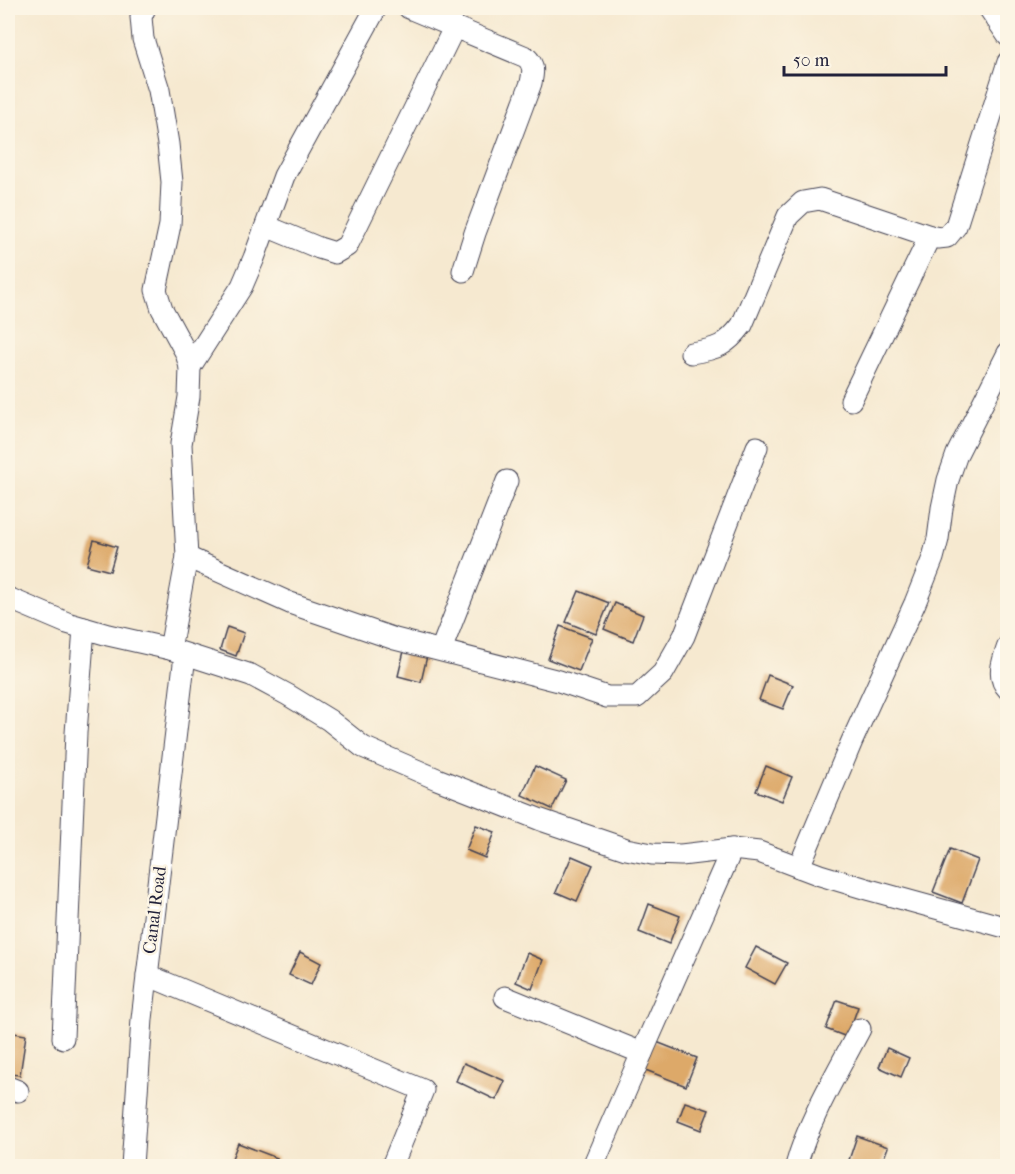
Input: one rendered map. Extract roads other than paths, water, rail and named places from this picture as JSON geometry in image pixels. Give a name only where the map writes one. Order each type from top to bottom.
[{"type":"street","points":[[145,8],[141,17],[143,39],[159,90],[172,182],[170,225],[156,290],[162,309],[186,353],[190,368]]},
{"type":"street","points":[[190,368],[242,285],[284,176],[376,8]]},
{"type":"street","points":[[409,8],[526,57],[534,70],[463,271]]},
{"type":"street","points":[[989,8],[1008,36]]},
{"type":"street","points":[[266,226],[335,253],[347,246],[454,28]]},
{"type":"street","points":[[691,353],[712,350],[732,338],[742,325],[788,216],[803,202],[820,199],[930,236],[947,237],[956,226],[1008,62]]},
{"type":"street","points":[[851,400],[930,236]]},
{"type":"street","points":[[799,867],[933,558],[948,480],[957,454],[1008,353]]},
{"type":"street","name":"Canal Road","points":[[132,1167],[142,1019],[187,557],[181,444],[189,397],[190,368]]},
{"type":"street","points":[[187,557],[291,603],[395,639],[559,681],[607,697],[637,697],[663,673],[684,636],[757,447]]},
{"type":"street","points":[[441,650],[507,481]]},
{"type":"street","points":[[8,598],[67,623],[207,660],[251,675],[329,720],[363,747],[541,820],[626,849],[652,854],[681,855],[732,849],[759,852],[820,875],[1008,928]]},
{"type":"street","points":[[63,1038],[76,744],[84,628]]},
{"type":"street","points":[[1008,646],[1000,672],[1003,684],[1008,689]]},
{"type":"street","points":[[593,1167],[732,849]]},
{"type":"street","points":[[147,975],[423,1090],[392,1167]]},
{"type":"street","points":[[505,997],[642,1053]]},
{"type":"street","points":[[796,1167],[814,1119],[860,1029]]}]
